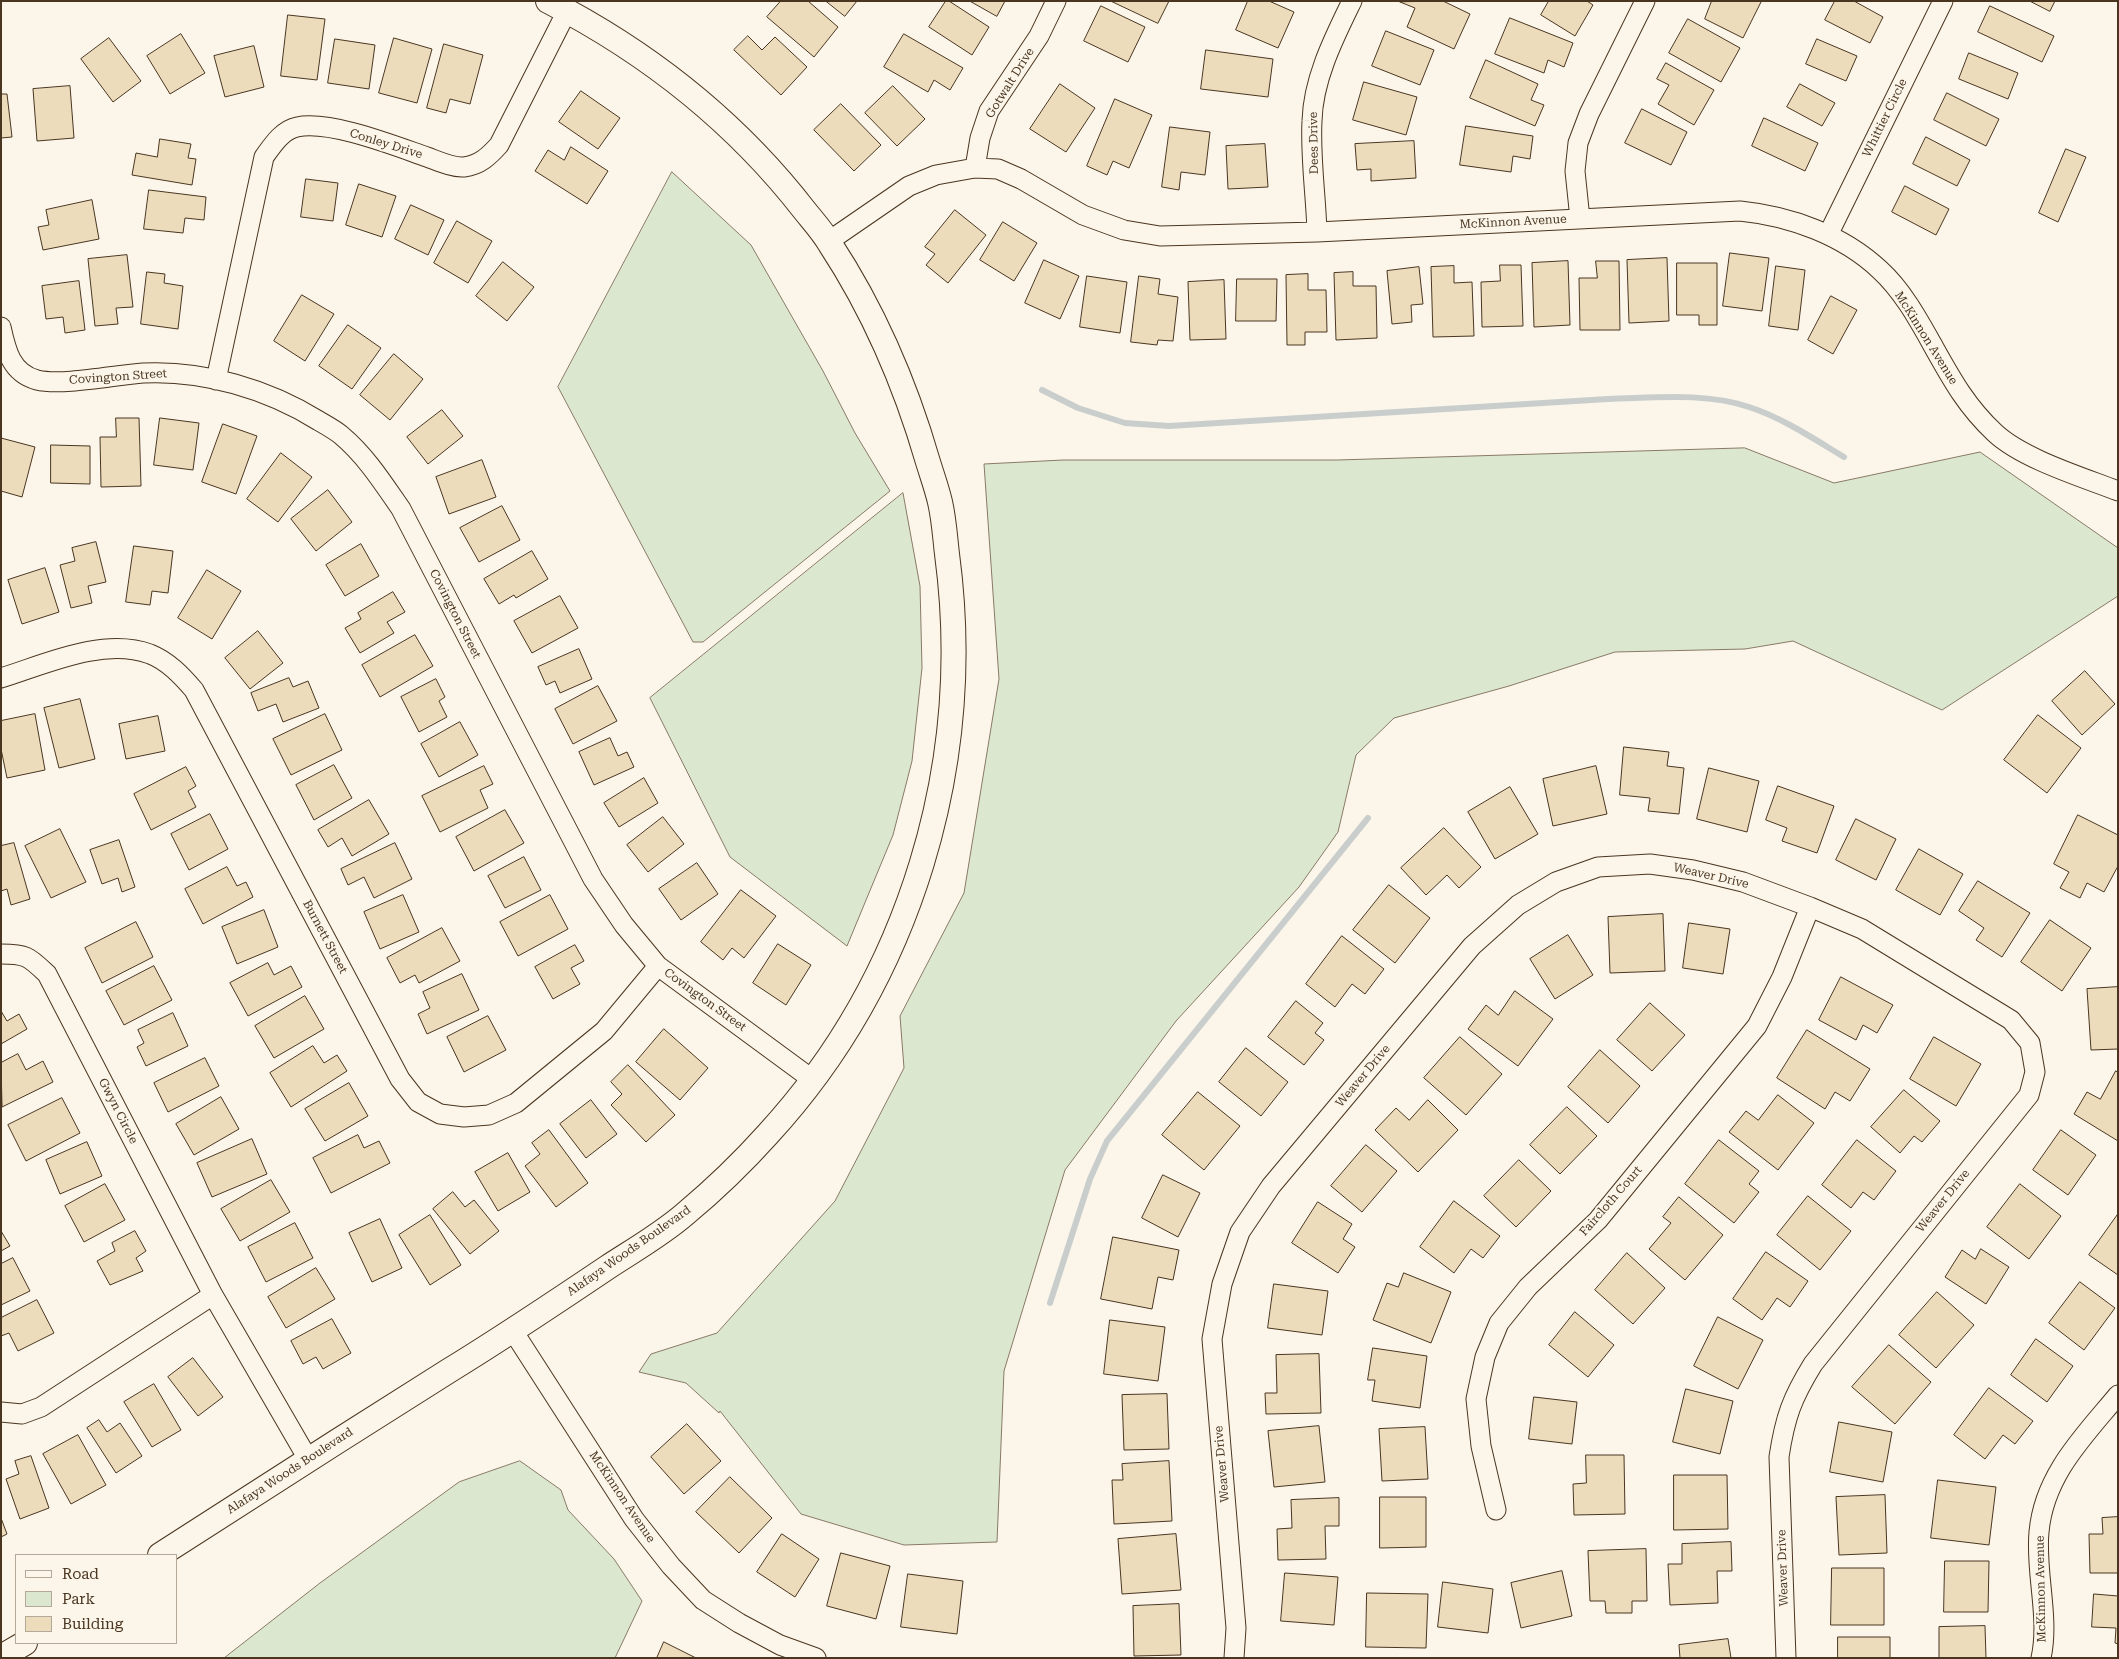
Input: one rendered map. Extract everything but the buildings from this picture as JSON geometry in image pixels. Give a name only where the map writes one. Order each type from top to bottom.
[{"type":"street","name":"Gotwalt Drive","points":[[975,168],[980,138],[989,111],[1039,36],[1056,1]]},
{"type":"street","name":"Dees Drive","points":[[1318,232],[1312,120],[1318,81],[1335,36],[1352,1]]},
{"type":"street","points":[[1580,219],[1575,171],[1578,144],[1589,114],[1645,1]]},
{"type":"street","name":"Whittier Circle","points":[[1828,235],[1943,1]]},
{"type":"street","name":"Alafaya Woods Boulevard","points":[[162,1554],[308,1459],[513,1331],[681,1218],[733,1171],[771,1131],[814,1080],[857,1015],[887,955],[924,858],[944,776],[954,690],[953,601],[940,502],[917,424],[893,362],[860,294],[829,241],[789,190],[751,149],[717,115],[630,48],[558,6]]},
{"type":"street","name":"Conley Drive","points":[[216,380],[264,157],[278,138],[296,127],[320,127],[364,136],[444,164],[464,167],[487,159],[499,144],[558,6]]},
{"type":"street","name":"McKinnon Avenue","points":[[829,241],[908,186],[936,175],[975,168],[998,169],[1021,179],[1083,215],[1124,230],[1160,236],[1318,232],[1740,211],[1766,214],[1794,221],[1828,235],[1859,252],[1881,271],[1906,301],[1950,379],[1975,413],[1997,435],[2036,459],[2118,491]]},
{"type":"street","name":"Covington Street","points":[[1,327],[6,349],[15,368],[36,380],[58,381],[144,373],[180,373],[262,392],[299,408],[341,434],[369,463],[401,509],[593,879],[624,925],[658,966],[814,1080]]},
{"type":"street","name":"Burnett Street","points":[[1,678],[96,649],[121,648],[150,654],[175,669],[194,690],[400,1079],[418,1102],[440,1114],[464,1117],[489,1115],[516,1103],[604,1031],[658,966]]},
{"type":"street","name":"Weaver Drive","points":[[1234,1658],[1236,1628],[1212,1340],[1222,1284],[1240,1232],[1270,1186],[1472,946],[1518,905],[1556,882],[1598,867],[1650,864],[1693,870],[1743,882],[1862,929],[2011,1020],[2030,1043],[2035,1072],[2029,1095],[1813,1364],[1796,1392],[1784,1425],[1779,1457],[1786,1658]]},
{"type":"street","name":"Faircloth Court","points":[[1496,1510],[1481,1446],[1476,1399],[1485,1357],[1499,1323],[1528,1287],[1598,1220],[1757,1026],[1782,976],[1810,907]]},
{"type":"street","name":"Gwyn Circle","points":[[1,954],[16,954],[30,958],[47,974],[213,1295],[308,1459]]},
{"type":"street","points":[[1,1412],[22,1414],[41,1407],[213,1295]]},
{"type":"street","name":"McKinnon Avenue","points":[[513,1331],[634,1519],[671,1566],[703,1600],[739,1623],[777,1652],[816,1658]]},
{"type":"street","name":"McKinnon Avenue","points":[[2041,1658],[2043,1622],[2039,1532],[2046,1494],[2064,1460],[2118,1395]]},
{"type":"street","points":[[1,1657],[23,1644]]},
{"type":"green space","points":[[672,172],[751,245],[823,371],[855,433],[890,491],[703,642],[693,642],[558,387]]},
{"type":"green space","points":[[1745,448],[1834,483],[1980,452],[2118,548],[2118,596],[1942,710],[1793,641],[1745,649],[1615,652],[1509,686],[1394,718],[1356,755],[1338,832],[1299,887],[1176,1021],[1065,1170],[1004,1371],[997,1542],[904,1545],[801,1514],[720,1411],[719,1413],[686,1383],[639,1372],[651,1354],[717,1333],[835,1201],[904,1068],[900,1016],[964,893],[999,679],[984,464],[1063,460],[1337,460]]},
{"type":"green space","points":[[903,493],[920,586],[922,668],[912,761],[893,835],[847,946],[730,857],[650,698]]},
{"type":"green space","points":[[520,1461],[561,1490],[568,1510],[614,1559],[642,1601],[615,1658],[224,1658],[320,1583],[459,1482]]},
{"type":"waterway","points":[[1042,390],[1078,408],[1125,423],[1169,426],[1608,399],[1661,397],[1714,399],[1749,407],[1774,417],[1844,457]]},
{"type":"waterway","points":[[1050,1303],[1090,1179],[1107,1141],[1368,818]]}]
